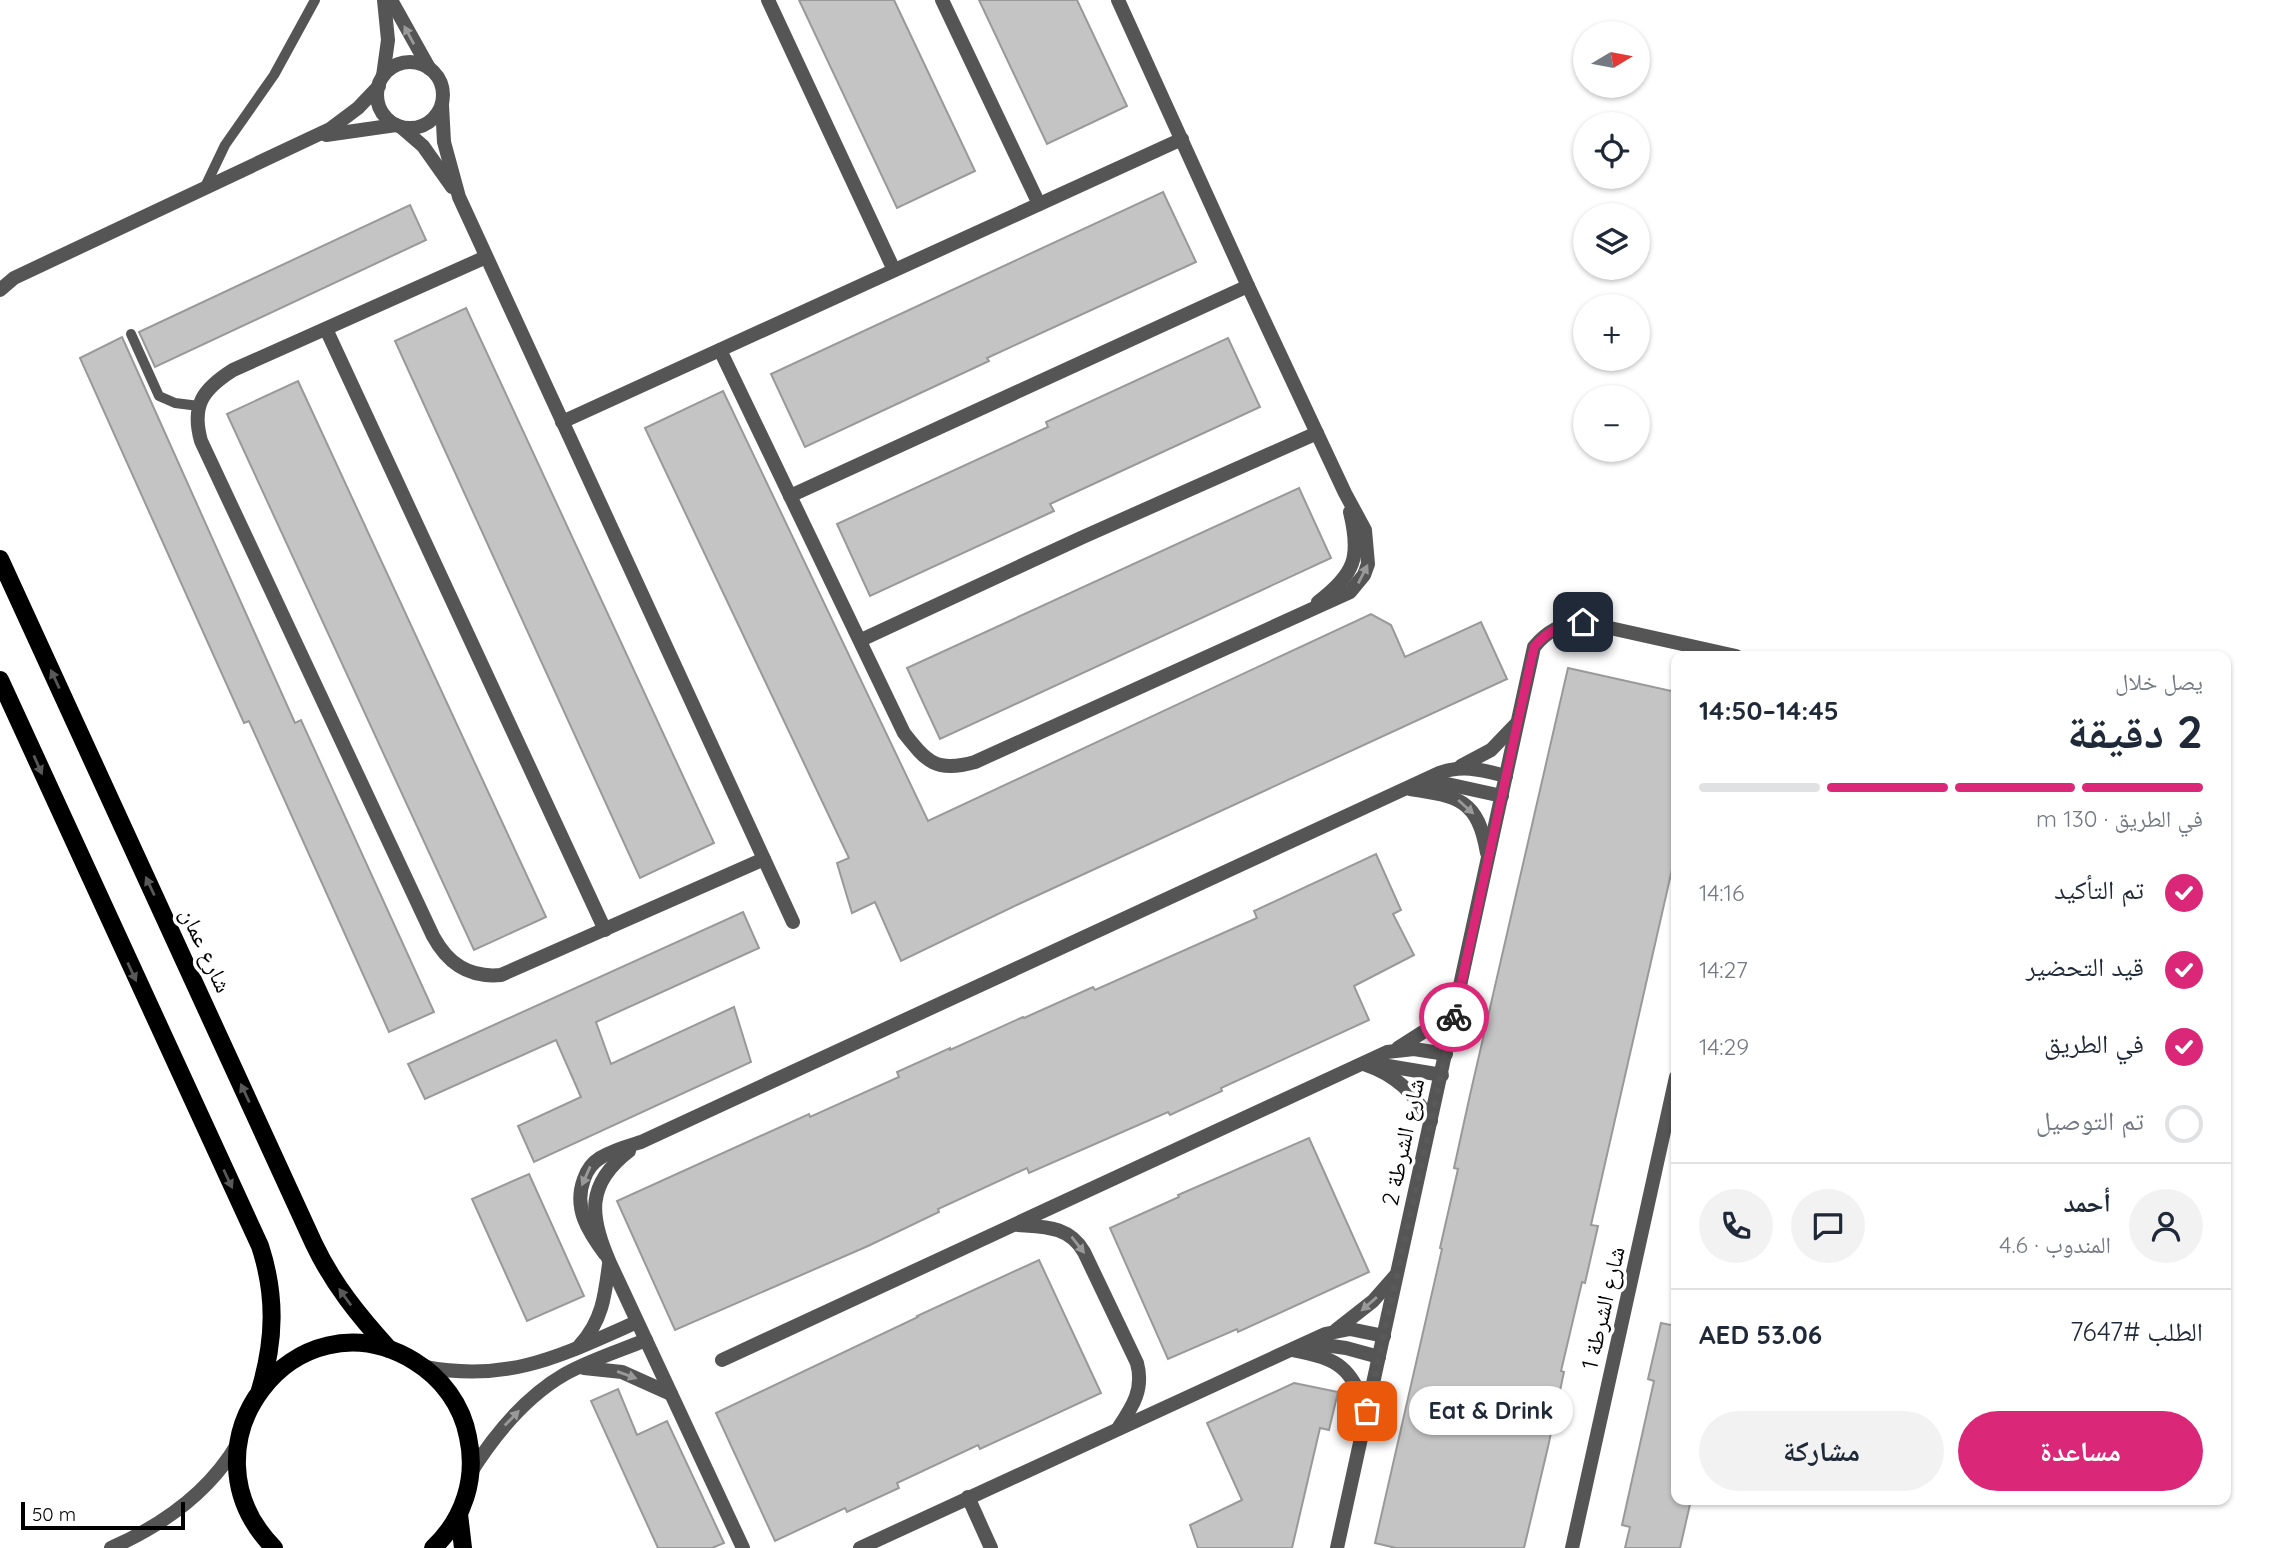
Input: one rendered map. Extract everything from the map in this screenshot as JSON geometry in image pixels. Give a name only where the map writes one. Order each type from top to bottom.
[{"type":"main road","name":"شارع عمان","points":[[0,559],[319,1254],[350,1305],[389,1349]]},
{"type":"main road","points":[[0,680],[260,1246],[270,1283],[273,1324],[271,1346],[260,1390]]},
{"type":"main road","points":[[274,1548],[261,1535],[248,1514],[240,1491],[236,1467],[238,1443],[245,1415],[260,1390],[280,1369],[304,1354],[361,1343],[389,1349],[425,1367],[443,1384],[457,1404],[469,1438],[471,1472],[467,1493],[459,1514],[444,1538],[433,1548]]},
{"type":"main road","points":[[459,1514],[463,1548]]},
{"type":"street","points":[[384,0],[388,40],[379,106],[384,115],[423,146],[459,197]]},
{"type":"street","points":[[391,0],[429,68],[442,85],[444,142],[459,197],[793,922]]},
{"type":"street","points":[[768,0],[894,270]]},
{"type":"street","points":[[942,0],[1039,204]]},
{"type":"street","points":[[720,349],[904,733],[916,748],[936,765],[953,766],[975,762],[1308,610],[1337,586],[1352,565],[1356,539],[1345,493],[1118,0]]},
{"type":"street","points":[[0,289],[7,279],[314,137],[344,119],[400,64],[410,62],[429,68]]},
{"type":"street","points":[[314,137],[398,126],[421,127],[430,122],[442,105]]},
{"type":"street","points":[[562,422],[1182,139]]},
{"type":"street","points":[[486,257],[212,383],[199,406],[197,419],[201,441],[438,947],[462,970],[475,974],[501,975],[764,859]]},
{"type":"street","points":[[790,496],[1248,286]]},
{"type":"street","points":[[326,329],[605,930]]},
{"type":"street","points":[[861,640],[1317,433]]},
{"type":"street","name":"شارع الشرطة 2","points":[[1337,1548],[1534,647],[1552,630],[1574,622],[1593,623],[1714,651]]},
{"type":"street","points":[[743,1548],[608,1258],[595,1211],[597,1189],[606,1171],[641,1142],[1429,780],[1439,773],[1459,767],[1491,750],[1517,723]]},
{"type":"street","points":[[1459,767],[1506,776]]},
{"type":"street","points":[[1429,780],[1502,796]]},
{"type":"street","points":[[1409,789],[1444,794],[1467,806],[1483,833],[1488,862]]},
{"type":"street","points":[[722,1360],[1390,1052],[1420,1035],[1458,1002]]},
{"type":"street","points":[[1390,1052],[1415,1049],[1446,1054]]},
{"type":"street","points":[[1364,1064],[1393,1065],[1441,1075]]},
{"type":"street","points":[[1364,1064],[1390,1074],[1401,1082],[1415,1095],[1431,1121]]},
{"type":"street","name":"شارع الشرطة 1","points":[[1573,1548],[1671,1100]]},
{"type":"street","points":[[1016,1225],[1059,1229],[1074,1238],[1084,1252],[1140,1374],[1138,1397],[1119,1427]]},
{"type":"street","points":[[576,1349],[601,1314],[607,1289],[608,1258]]},
{"type":"street","points":[[860,1548],[1119,1427],[1336,1330],[1373,1301],[1398,1272]]},
{"type":"street","points":[[425,1367],[452,1372],[529,1367],[637,1322]]},
{"type":"street","points":[[1336,1330],[1350,1329],[1384,1336]]},
{"type":"street","points":[[471,1472],[511,1417],[543,1390],[566,1374],[646,1339]]},
{"type":"street","points":[[1310,1343],[1346,1348],[1379,1357]]},
{"type":"street","points":[[1293,1350],[1324,1356],[1340,1366],[1357,1386],[1367,1411]]},
{"type":"street","points":[[579,1368],[594,1367],[622,1372],[671,1394]]},
{"type":"street","points":[[111,1548],[156,1525],[193,1497],[229,1458],[238,1443]]},
{"type":"street","points":[[968,1497],[991,1548]]},
{"type":"lane","points":[[204,189],[225,145],[274,75],[315,0]]},
{"type":"lane","points":[[131,334],[159,396],[175,403],[199,406]]},
{"type":"building","points":[[799,0],[894,0],[975,171],[897,208]]},
{"type":"building","points":[[979,0],[1077,0],[1127,106],[1047,144]]},
{"type":"building","points":[[1163,192],[1196,262],[987,358],[989,361],[805,447],[771,374]]},
{"type":"building","points":[[410,205],[426,240],[155,367],[139,332]]},
{"type":"building","points":[[466,308],[714,843],[640,878],[395,341]]},
{"type":"building","points":[[122,337],[295,723],[301,720],[434,1012],[389,1032],[249,721],[244,723],[80,358]]},
{"type":"building","points":[[1228,338],[1260,407],[1050,504],[1054,511],[870,596],[837,524],[1048,427],[1046,422]]},
{"type":"building","points":[[298,381],[546,917],[474,950],[227,414]]},
{"type":"building","points":[[723,391],[928,821],[1371,614],[1391,625],[1405,657],[1481,622],[1507,679],[901,961],[875,902],[852,913],[837,863],[849,858],[645,428]]},
{"type":"building","points":[[1299,488],[1331,558],[940,739],[907,668]]},
{"type":"building","points":[[1568,668],[1671,691],[1671,874],[1591,1225],[1598,1226],[1561,1371],[1564,1372],[1524,1548],[1396,1548],[1375,1543],[1442,1249],[1440,1248],[1458,1169],[1454,1168]]},
{"type":"building","points":[[1376,854],[1401,910],[1393,914],[1414,955],[1354,986],[1369,1020],[1221,1088],[1222,1091],[1170,1115],[1168,1112],[1029,1173],[1027,1168],[938,1209],[939,1212],[868,1246],[675,1330],[617,1201],[809,1114],[810,1117],[899,1077],[897,1072],[950,1048],[1093,987],[1095,990],[1257,918],[1254,911]]},
{"type":"building","points":[[743,912],[759,948],[596,1022],[611,1064],[734,1007],[751,1062],[534,1162],[518,1126],[581,1097],[556,1040],[425,1099],[408,1064]]},
{"type":"building","points":[[1309,1138],[1369,1272],[1238,1332],[1237,1329],[1168,1359],[1110,1228]]},
{"type":"building","points":[[529,1174],[584,1296],[527,1321],[472,1199]]},
{"type":"building","points":[[1039,1260],[1101,1393],[980,1449],[978,1445],[897,1483],[899,1488],[847,1512],[845,1508],[775,1541],[716,1413]]},
{"type":"building","points":[[1661,1323],[1671,1325],[1671,1505],[1690,1505],[1680,1548],[1625,1548],[1630,1527],[1622,1525],[1654,1381],[1648,1379]]},
{"type":"building","points":[[1294,1383],[1338,1392],[1329,1430],[1320,1428],[1292,1548],[1198,1548],[1190,1525],[1242,1500],[1207,1423]]},
{"type":"building","points":[[618,1389],[637,1435],[667,1421],[724,1543],[712,1548],[658,1548],[591,1401]]},
{"type":"way so far","points":[[1367,1411],[1454,1017]]},
{"type":"place","name":"Eat & Drink","points":[[1367,1411]]},
{"type":"route","points":[[1454,1017],[1534,647],[1552,630],[1564,624],[1583,622]]}]
